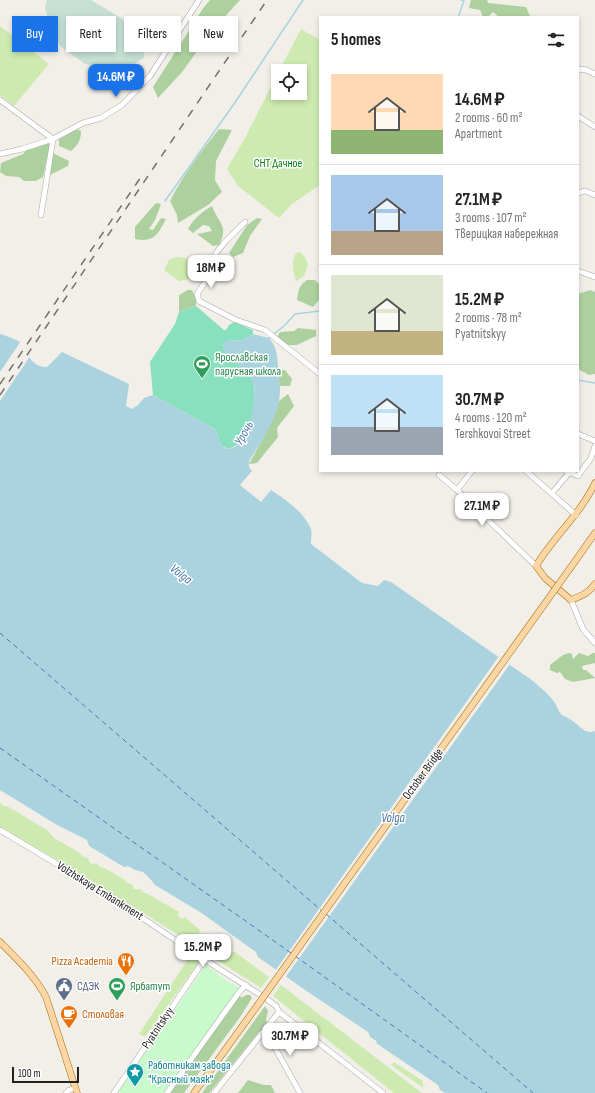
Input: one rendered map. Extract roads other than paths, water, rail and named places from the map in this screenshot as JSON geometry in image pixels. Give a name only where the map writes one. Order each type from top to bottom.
[{"type":"main road","points":[[595,483],[576,515],[548,548],[536,566],[546,578],[571,600],[584,595],[592,589],[595,584]]},
{"type":"main road","name":"October Bridge","points":[[194,1093],[595,532]]},
{"type":"main road","points":[[0,942],[29,972],[42,989],[49,1006],[76,1090]]},
{"type":"street","points":[[0,154],[53,139],[83,123],[101,118],[122,105],[150,76],[199,0]]},
{"type":"street","points":[[579,70],[588,70],[595,74]]},
{"type":"street","points":[[0,100],[53,139]]},
{"type":"street","points":[[579,117],[595,127]]},
{"type":"street","points":[[41,215],[53,139]]},
{"type":"street","points":[[579,193],[585,191],[595,196]]},
{"type":"street","points":[[245,222],[216,253],[210,275],[197,294],[199,301],[236,320],[265,330],[319,373]]},
{"type":"street","points":[[579,270],[595,277]]},
{"type":"street","points":[[579,434],[595,441]]},
{"type":"street","points":[[552,493],[568,472],[578,476],[591,458],[595,446]]},
{"type":"street","points":[[457,490],[471,472]]},
{"type":"street","points":[[527,472],[576,515]]},
{"type":"street","points":[[439,475],[457,490],[536,566]]},
{"type":"street","points":[[571,600],[583,629],[595,643]]},
{"type":"street","name":"Volzhskaya Embankment","points":[[0,830],[107,894],[259,994]]},
{"type":"street","points":[[208,955],[217,941]]},
{"type":"street","name":"Pyatnitskyy","points":[[114,1093],[202,963]]},
{"type":"street","points":[[167,1093],[240,991],[246,985]]},
{"type":"street","points":[[268,1000],[279,1012],[382,1093]]},
{"type":"street","points":[[214,1093],[279,1012]]},
{"type":"street","points":[[262,1034],[273,1044],[300,1093]]},
{"type":"street","points":[[66,1093],[69,1090],[76,1090]]},
{"type":"water","name":"Volga","points":[[0,334],[18,341],[32,361],[40,366],[47,367],[62,352],[129,384],[126,406],[132,409],[144,398],[153,395],[215,429],[221,446],[227,449],[239,444],[246,434],[253,408],[255,389],[251,378],[230,357],[223,348],[222,344],[227,341],[243,340],[253,334],[269,338],[277,355],[280,386],[279,401],[277,410],[269,428],[249,461],[249,467],[252,471],[240,485],[261,502],[271,490],[294,506],[308,523],[311,529],[311,544],[362,583],[378,586],[384,580],[391,582],[533,681],[545,691],[555,703],[562,715],[570,719],[585,731],[595,731],[595,1093],[445,1093],[440,1090],[438,1085],[376,1043],[377,1041],[370,1037],[368,1032],[258,957],[256,952],[200,912],[155,885],[143,872],[128,866],[124,867],[89,846],[87,840],[57,825],[0,790]]},
{"type":"waterway","points":[[165,201],[234,104],[303,0]]},
{"type":"waterway","points":[[458,16],[464,1],[461,0]]},
{"type":"waterway","name":"Урочь","points":[[268,339],[285,325],[295,314],[319,311]]},
{"type":"waterway","name":"Урочь","points":[[579,380],[595,383]]},
{"type":"railway","points":[[0,395],[267,0]]},
{"type":"railway","points":[[0,384],[143,174]]},
{"type":"place","name":"Ярославская парусная школа","points":[[202,379]]},
{"type":"place","name":"Pizza Academia","points":[[126,976]]},
{"type":"place","name":"СДЭК","points":[[64,1001]]},
{"type":"place","name":"Ярбатут","points":[[117,1001]]},
{"type":"place","name":"Столовая","points":[[69,1029]]},
{"type":"place","name":"Работникам завода \"Красный маяк\"","points":[[135,1087]]},
{"type":"park label","name":"СНТ Дачное","points":[[278,163]]}]
